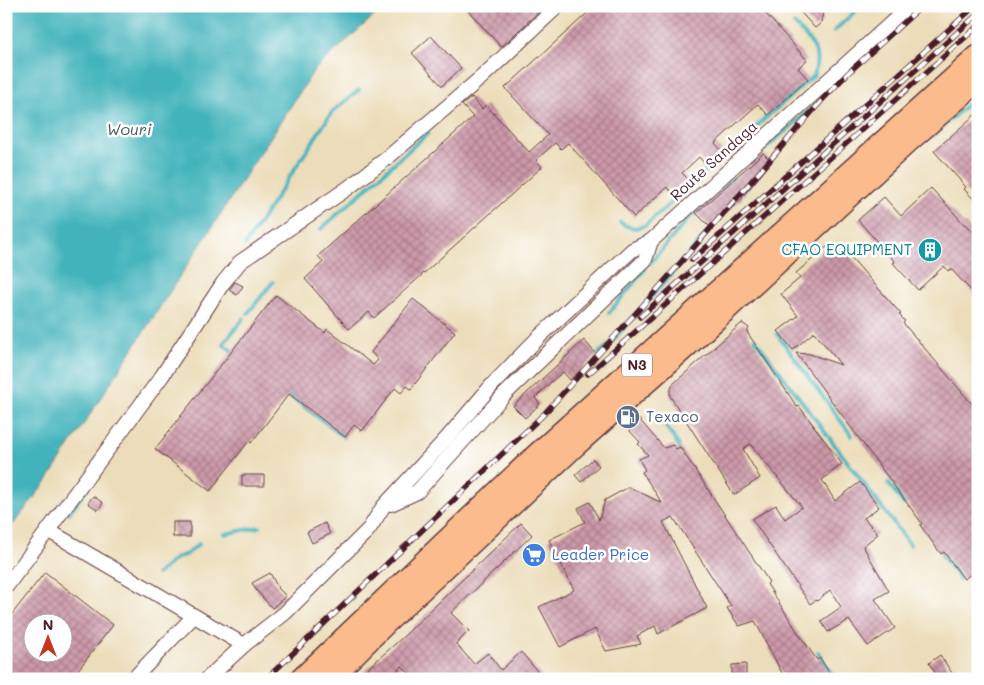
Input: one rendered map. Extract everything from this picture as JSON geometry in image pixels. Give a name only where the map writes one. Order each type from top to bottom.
[{"type":"highway","name":"N3","points":[[301,679],[535,456],[978,56]]},
{"type":"highway","name":"N3","points":[[330,679],[386,623],[575,446],[686,347],[909,141],[978,81]]},
{"type":"street","points":[[6,587],[162,376],[223,283],[240,262],[348,188],[386,159],[483,76],[558,6]]},
{"type":"street","name":"Route Sandaga","points":[[452,443],[493,384],[539,337],[632,250],[651,241],[910,6]]},
{"type":"street","points":[[207,679],[244,645],[284,614],[368,529],[383,507],[412,488],[452,443],[504,396],[645,260],[651,241]]},
{"type":"street","points":[[49,531],[244,645]]},
{"type":"street","points":[[132,679],[194,616]]},
{"type":"water","name":"Wouri","points":[[6,6],[385,6],[315,69],[46,482],[6,534]]},
{"type":"building","points":[[464,6],[545,6],[501,47]]},
{"type":"building","points":[[595,6],[759,6],[807,60],[798,68],[808,79],[768,115],[758,104],[715,143],[722,151],[706,165],[699,157],[682,173],[689,180],[674,195],[667,187],[634,217],[568,143],[561,149],[555,143],[536,160],[542,167],[374,318],[369,312],[349,329],[305,279],[323,262],[318,256],[473,117],[462,105],[472,97],[482,109],[486,105],[529,152],[548,135],[505,88]]},
{"type":"building","points":[[795,6],[817,6],[823,13],[821,23],[815,28]]},
{"type":"building","points":[[431,36],[461,68],[442,86],[412,53]]},
{"type":"building","points":[[978,112],[978,204],[964,189],[966,187],[934,151]]},
{"type":"building","points":[[763,153],[772,162],[743,198],[710,227],[696,213]]},
{"type":"building","name":"CFAO EQUIPMENT","points":[[931,188],[978,237],[978,298],[951,269],[948,271],[944,266],[918,290],[858,220],[884,197],[901,216]]},
{"type":"building","points":[[829,245],[835,251],[837,249],[844,257],[848,254],[901,314],[899,315],[905,321],[903,323],[978,411],[978,569],[964,579],[944,552],[941,554],[920,525],[922,524],[921,522],[796,353],[810,354],[841,365],[814,332],[793,350],[778,331],[798,316],[781,294],[800,278],[796,273]]},
{"type":"building","points":[[235,282],[243,286],[237,295],[229,290]]},
{"type":"building","points":[[276,295],[325,333],[327,329],[373,365],[378,360],[371,352],[413,299],[455,332],[411,389],[407,386],[401,393],[395,388],[362,431],[354,425],[345,437],[289,394],[210,491],[155,449]]},
{"type":"building","points":[[742,323],[749,328],[747,332],[797,407],[799,406],[842,464],[822,480],[835,501],[860,482],[879,507],[864,518],[878,534],[863,546],[889,591],[875,599],[895,628],[868,646],[849,620],[828,632],[821,621],[841,607],[830,590],[817,601],[810,604],[752,519],[776,505],[785,519],[802,507],[750,444],[743,449],[760,478],[734,495],[670,396],[673,384]]},
{"type":"building","points":[[584,340],[597,355],[570,380],[563,372],[553,380],[535,398],[540,404],[525,418],[513,406]]},
{"type":"building","points":[[638,418],[664,448],[673,445],[676,449],[680,447],[769,582],[767,584],[799,634],[817,660],[820,658],[833,679],[785,679],[755,621],[739,626],[727,608],[731,606],[673,517],[663,522],[707,608],[658,634],[655,626],[637,636],[641,644],[606,651],[595,629],[560,647],[539,607],[574,590],[549,540],[585,522],[578,508],[590,502],[599,520],[605,500],[629,487],[662,503],[642,472],[645,470],[639,459],[648,455],[638,444],[640,442],[627,428]]},
{"type":"building","points":[[593,459],[599,466],[581,482],[575,475]]},
{"type":"building","points":[[242,475],[264,475],[264,486],[242,486]]},
{"type":"building","points":[[93,496],[103,503],[98,510],[88,503]]},
{"type":"building","points":[[173,522],[190,522],[190,537],[173,537]]},
{"type":"building","points":[[325,523],[330,534],[312,543],[307,532]]},
{"type":"building","points":[[521,523],[532,535],[451,613],[469,631],[456,644],[474,664],[488,653],[501,670],[521,652],[544,679],[414,679],[402,666],[389,679],[356,679],[404,636]]},
{"type":"building","points":[[45,572],[113,625],[71,679],[6,679],[6,622]]},
{"type":"building","points":[[270,573],[278,588],[286,596],[272,608],[252,583]]},
{"type":"building","points":[[940,655],[956,679],[939,679],[929,663]]},
{"type":"building","points":[[746,664],[746,679],[732,679],[732,665]]},
{"type":"waterway","points":[[834,31],[861,6]]},
{"type":"waterway","points":[[620,222],[633,228],[646,225],[814,75],[817,59],[816,52],[810,41],[794,24]]},
{"type":"waterway","points":[[245,245],[332,112],[359,90]]},
{"type":"waterway","points":[[932,136],[972,100]]},
{"type":"waterway","points":[[764,150],[817,103]]},
{"type":"waterway","points":[[321,229],[428,133]]},
{"type":"waterway","points":[[878,184],[901,164]]},
{"type":"waterway","points":[[650,263],[690,217],[733,178]]},
{"type":"waterway","points":[[599,353],[610,344],[708,232]]},
{"type":"waterway","points":[[609,313],[645,269]]},
{"type":"waterway","points":[[248,313],[273,282]]},
{"type":"waterway","points":[[235,353],[223,344],[244,318]]},
{"type":"waterway","points":[[777,334],[804,371]]},
{"type":"waterway","points":[[755,339],[910,545]]},
{"type":"waterway","points":[[804,371],[852,436]]},
{"type":"waterway","points":[[286,393],[344,437]]},
{"type":"waterway","points":[[657,413],[679,446]]},
{"type":"waterway","points":[[888,483],[904,504]]},
{"type":"waterway","points":[[69,513],[87,489]]},
{"type":"waterway","points":[[225,534],[259,527]]},
{"type":"waterway","points":[[157,574],[176,558],[187,554],[199,544]]},
{"type":"waterway","points":[[942,555],[960,580]]},
{"type":"waterway","points":[[818,652],[835,679]]},
{"type":"railway","points":[[266,679],[543,415],[655,292],[824,98],[848,73],[922,6]]},
{"type":"railway","points":[[692,260],[975,6]]},
{"type":"railway","points":[[640,317],[978,14]]},
{"type":"railway","points":[[588,374],[978,26]]},
{"type":"place","name":"CFAO EQUIPMENT","points":[[930,250]]},
{"type":"place","name":"Texaco","points":[[628,417]]},
{"type":"place","name":"Leader Price","points":[[534,555]]}]
